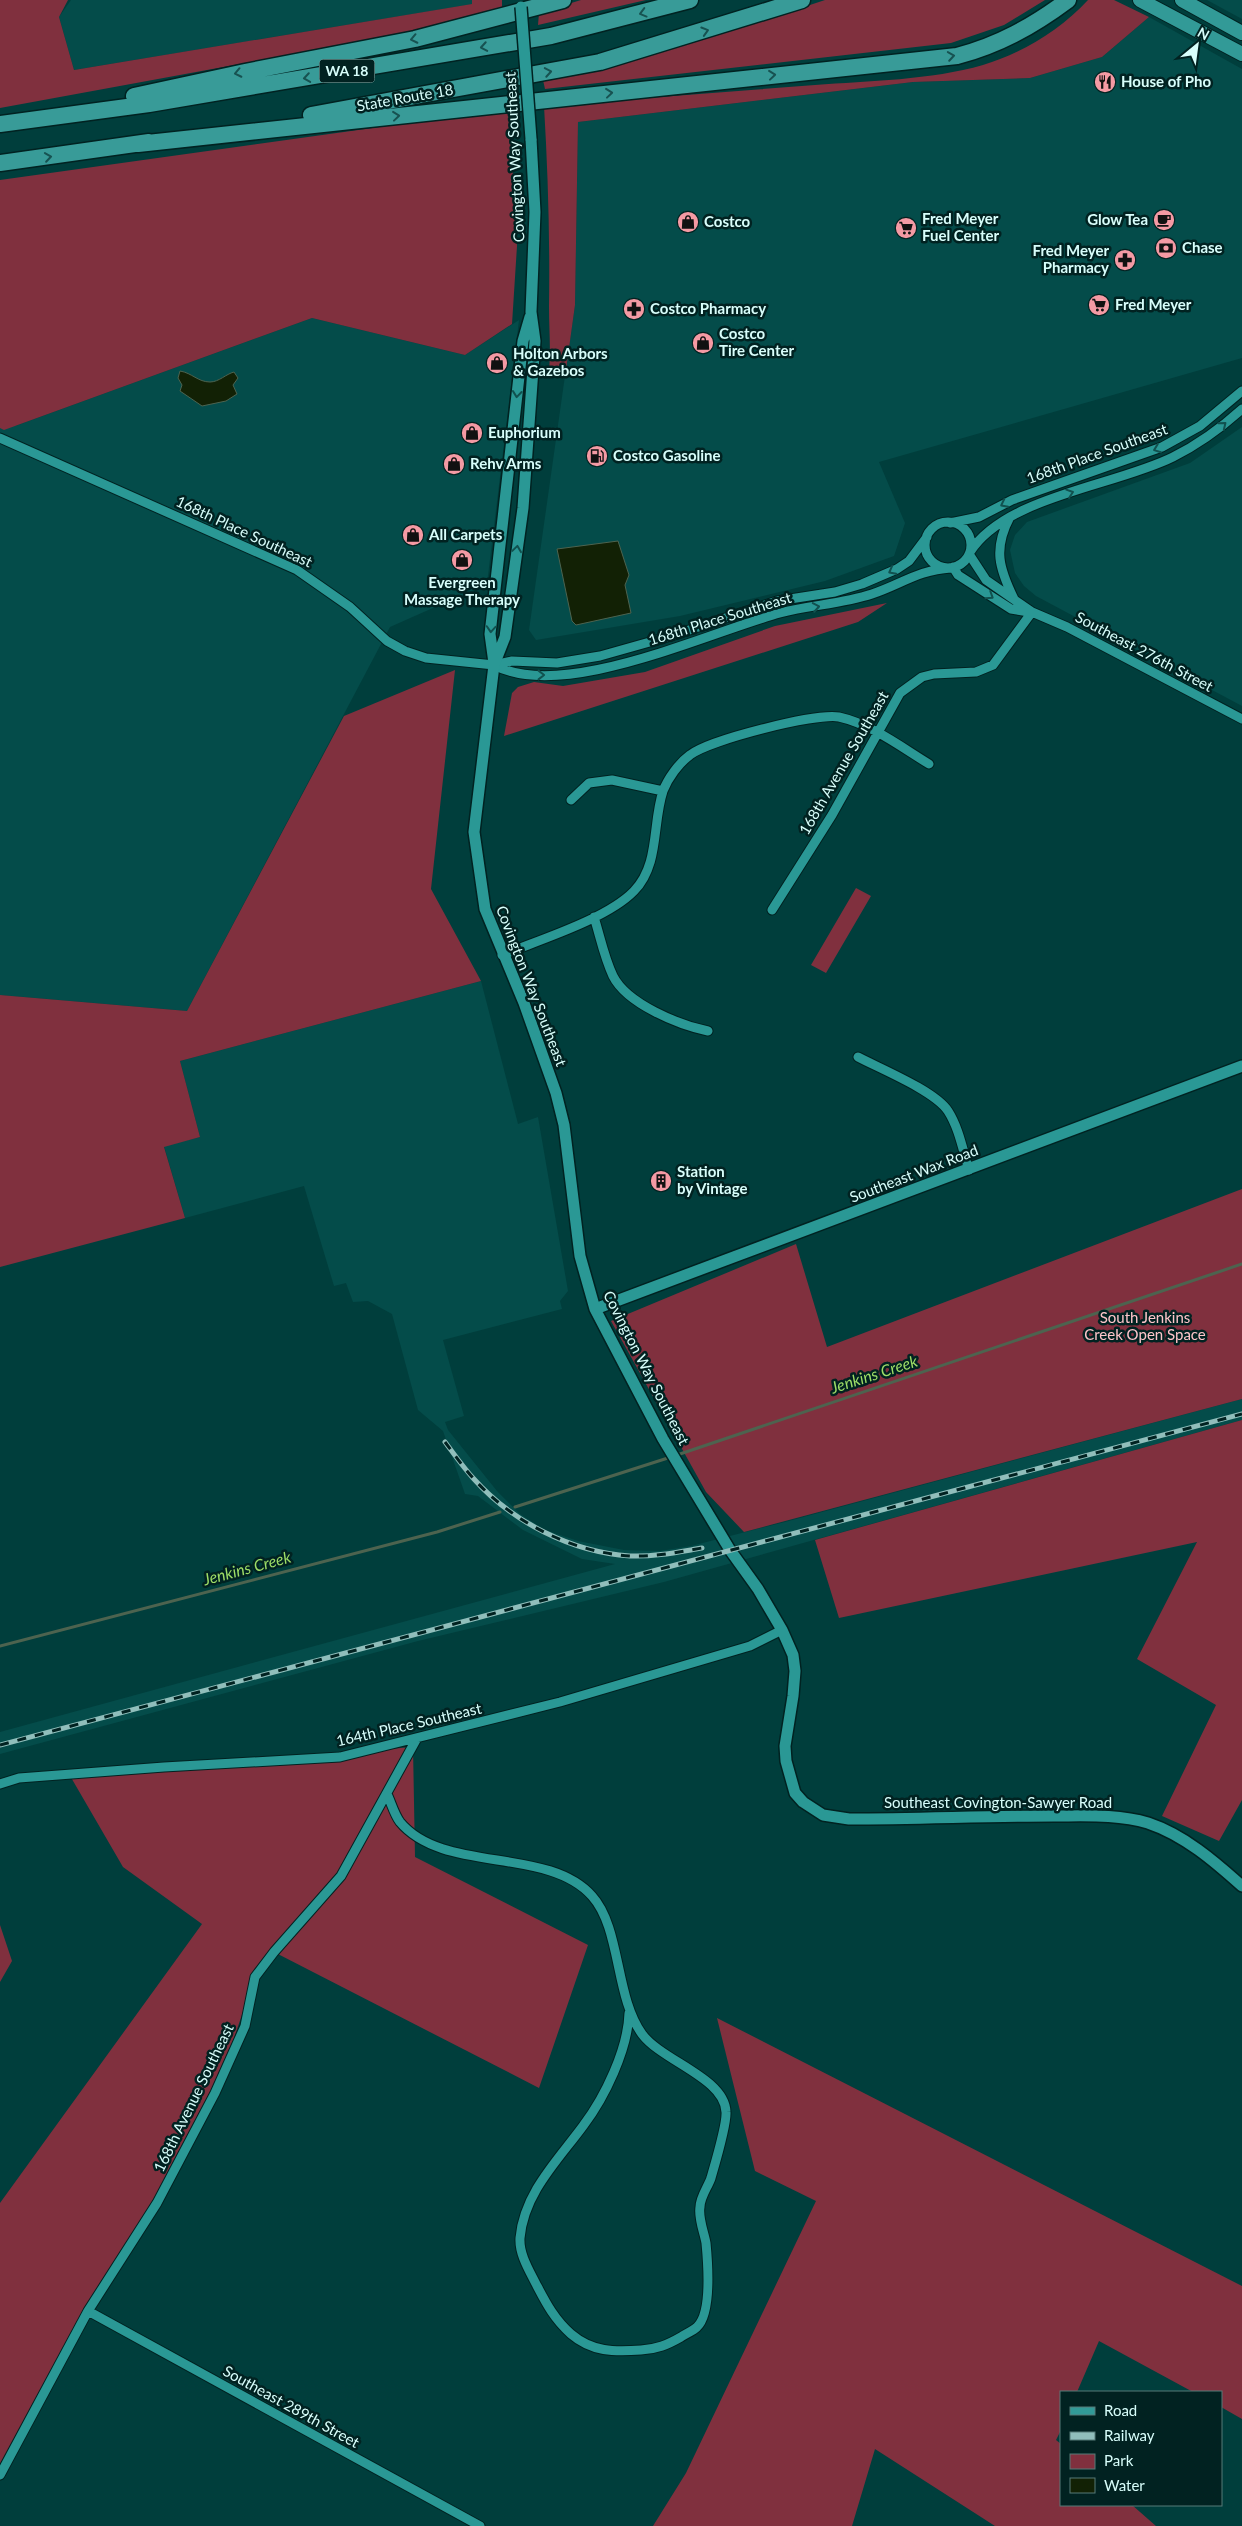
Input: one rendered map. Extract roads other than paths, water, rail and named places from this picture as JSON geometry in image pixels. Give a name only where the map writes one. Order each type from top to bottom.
[{"type":"highway","points":[[8,123],[245,72],[415,40],[563,0]]},
{"type":"highway","name":"WA 18","points":[[8,123],[149,104],[551,36],[690,0]]},
{"type":"highway","name":"State Route 18","points":[[0,163],[138,144],[288,119],[600,62],[802,0]]},
{"type":"highway","points":[[138,144],[957,56],[983,49],[1010,38],[1029,28],[1068,0]]},
{"type":"main road","points":[[1140,0],[1242,54]]},
{"type":"main road","points":[[1182,0],[1242,33]]},
{"type":"street","name":"Covington Way Southeast","points":[[494,664],[505,637],[523,508],[535,341],[531,312],[535,212],[521,0]]},
{"type":"street","name":"Covington Way Southeast","points":[[531,312],[523,341],[490,634],[494,664],[474,832],[485,909],[502,955],[524,1003],[556,1093],[564,1124],[580,1256],[595,1309],[663,1439],[782,1630],[792,1655],[795,1671],[785,1746],[791,1783],[803,1802],[823,1815]]},
{"type":"street","name":"168th Place Southeast","points":[[950,523],[979,517],[1012,500],[1162,447],[1200,426],[1242,391]]},
{"type":"street","name":"168th Place Southeast","points":[[969,553],[987,530],[1010,517],[1047,501],[1173,457],[1205,439],[1242,409]]},
{"type":"street","name":"168th Place Southeast","points":[[0,438],[290,567],[333,593],[387,641],[405,651],[426,658],[494,664],[512,661],[556,663],[600,656],[671,636],[777,601],[835,592],[862,584],[897,569],[909,561],[927,538]]},
{"type":"street","points":[[512,441],[516,440],[521,444],[519,478],[523,508]]},
{"type":"street","points":[[1010,517],[1000,542],[999,555],[1003,574],[1014,599]]},
{"type":"street","points":[[950,523],[956,524],[967,532],[971,545],[963,563],[952,568],[938,566],[928,557],[925,544],[936,526],[950,523]]},
{"type":"street","name":"Southeast 276th Street","points":[[969,553],[986,580],[1032,612],[1067,626],[1242,719]]},
{"type":"street","name":"168th Place Southeast","points":[[494,664],[509,672],[536,676],[573,675],[608,668],[782,613],[843,602],[873,594],[923,572],[952,568]]},
{"type":"street","name":"Southeast 276th Street","points":[[952,568],[958,575],[1010,609],[1032,612]]},
{"type":"street","name":"168th Avenue Southeast","points":[[772,910],[832,815],[879,734],[900,693],[914,682],[934,674],[976,672],[993,665],[1032,612]]},
{"type":"street","points":[[502,955],[594,917],[620,902],[642,880],[650,864],[663,791],[670,777],[691,754],[733,738],[794,722],[836,717],[855,722],[879,734],[929,764]]},
{"type":"street","points":[[572,800],[589,783],[612,780],[663,791]]},
{"type":"street","points":[[594,917],[614,978],[631,995],[672,1020],[689,1027],[708,1031]]},
{"type":"street","points":[[858,1058],[928,1093],[948,1110],[969,1170]]},
{"type":"street","name":"Southeast Wax Road","points":[[595,1309],[1242,1066]]},
{"type":"street","name":"164th Place Southeast","points":[[0,1784],[19,1778],[164,1766],[340,1757],[416,1740],[560,1702],[750,1646],[782,1630]]},
{"type":"street","name":"168th Avenue Southeast","points":[[0,2476],[88,2311],[157,2203],[215,2093],[245,2026],[255,1977],[274,1952],[341,1876],[416,1740]]},
{"type":"street","points":[[386,1794],[400,1822],[429,1845],[563,1874],[593,1896],[604,1915],[629,2013],[643,2036],[663,2055],[709,2082],[721,2096],[726,2111],[711,2177],[700,2206],[706,2247],[707,2309],[697,2327],[660,2348],[614,2352],[598,2350],[583,2343],[553,2317],[526,2265],[520,2247],[520,2236],[528,2209],[544,2176],[596,2108],[624,2047],[628,2033],[629,2013]]},
{"type":"street","name":"Southeast Covington-Sawyer Road","points":[[823,1815],[849,1819],[1033,1816],[1122,1818],[1147,1823],[1179,1837],[1213,1861],[1242,1886]]},
{"type":"street","name":"Southeast 289th Street","points":[[88,2311],[480,2526]]},
{"type":"water","points":[[180,371],[202,381],[210,382],[234,372],[238,378],[233,385],[237,394],[226,401],[202,406],[180,391],[182,385],[178,378]]},
{"type":"water","points":[[618,541],[629,575],[625,585],[631,613],[576,625],[572,621],[557,549]]},
{"type":"waterway","name":"Jenkins Creek","points":[[677,1455],[1242,1264]]},
{"type":"waterway","name":"Jenkins Creek","points":[[515,1507],[671,1457]]},
{"type":"waterway","name":"Jenkins Creek","points":[[0,1646],[437,1532],[500,1512]]},
{"type":"railway","points":[[0,1745],[1242,1414]]},
{"type":"railway","points":[[445,1442],[462,1465],[489,1494],[524,1521],[565,1541],[586,1548],[630,1556],[657,1555],[702,1548]]},
{"type":"place","name":"House of Pho","points":[[1105,82]]},
{"type":"place","name":"Glow Tea","points":[[1164,220]]},
{"type":"place","name":"Costco","points":[[688,222]]},
{"type":"place","name":"Fred Meyer Fuel Center","points":[[906,228]]},
{"type":"place","name":"Chase","points":[[1166,248]]},
{"type":"place","name":"Fred Meyer Pharmacy","points":[[1125,260]]},
{"type":"place","name":"Fred Meyer","points":[[1099,305]]},
{"type":"place","name":"Costco Pharmacy","points":[[634,309]]},
{"type":"place","name":"Costco Tire Center","points":[[703,343]]},
{"type":"place","name":"Holton Arbors & Gazebos","points":[[497,363]]},
{"type":"place","name":"Euphorium","points":[[472,433]]},
{"type":"place","name":"Costco Gasoline","points":[[597,456]]},
{"type":"place","name":"Rehv Arms","points":[[454,464]]},
{"type":"place","name":"All Carpets","points":[[413,535]]},
{"type":"place","name":"Evergreen Massage Therapy","points":[[462,560]]},
{"type":"place","name":"Station by Vintage","points":[[661,1181]]},
{"type":"park label","name":"South Jenkins Creek Open Space","points":[[1145,1326]]}]
